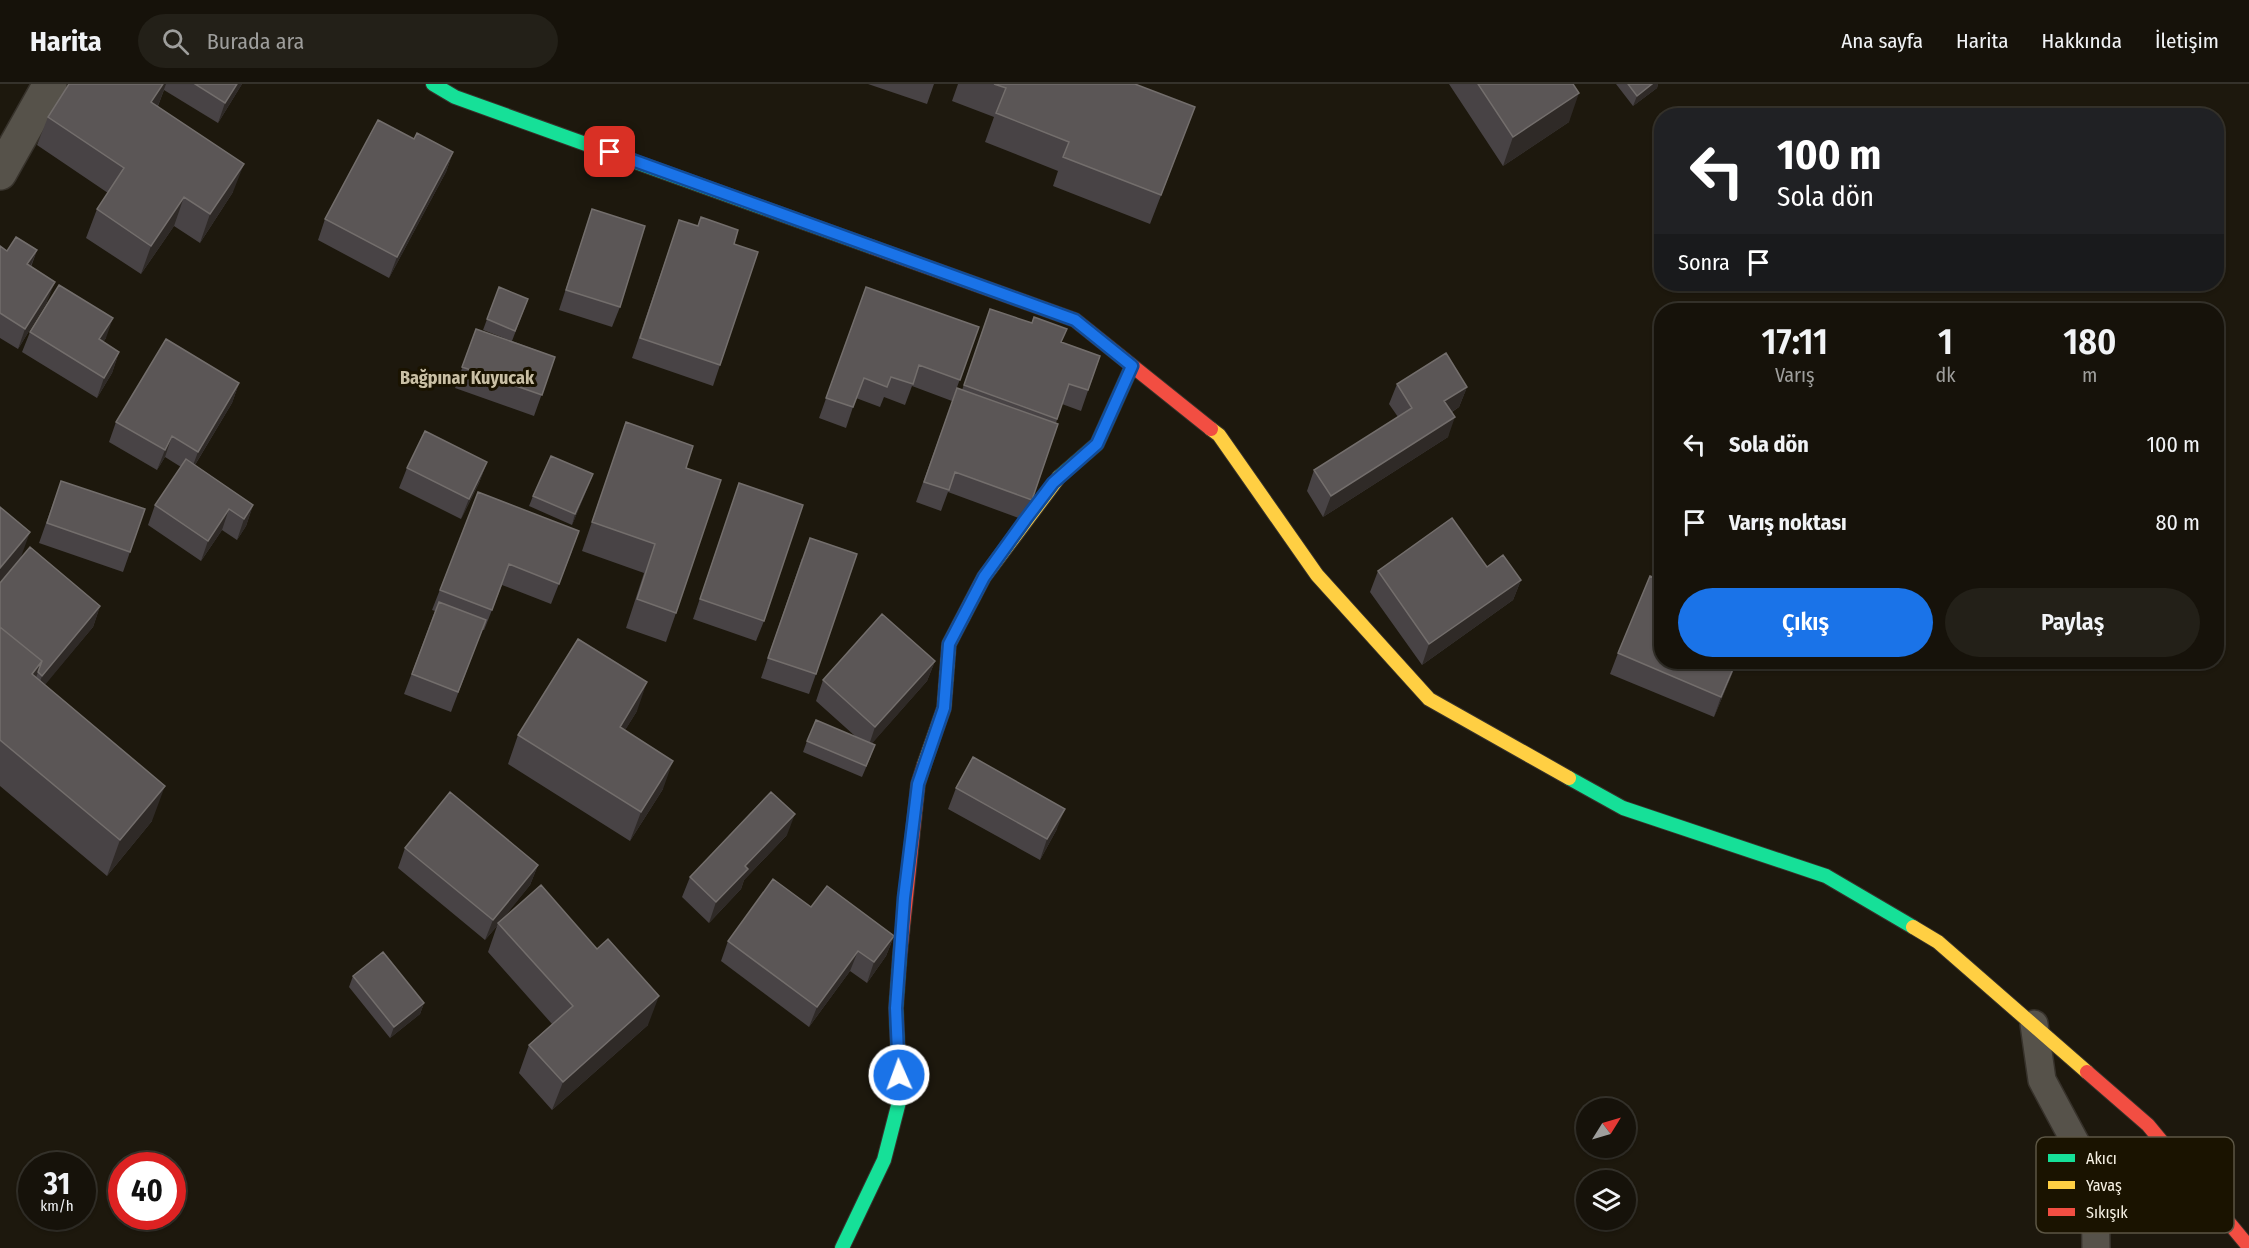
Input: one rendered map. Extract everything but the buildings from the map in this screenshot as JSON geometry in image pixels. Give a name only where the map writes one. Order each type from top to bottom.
[{"type":"street","points":[[0,173],[50,84]]},
{"type":"street","points":[[433,84],[455,97],[1075,320],[1219,435],[1317,575],[1429,699],[1623,808],[1826,876],[1938,942],[2148,1125],[2158,1137]]},
{"type":"street","points":[[842,1248],[884,1160],[900,1098],[896,1008],[904,898],[918,784],[944,708],[949,644],[984,577],[1025,520],[1053,483],[1097,444],[1132,366]]},
{"type":"street","points":[[2234,1229],[2249,1247]]},
{"type":"lane","points":[[2034,1024],[2042,1080],[2073,1137]]},
{"type":"lane","points":[[2096,1233],[2096,1248]]},
{"type":"traffic: fast","points":[[433,84],[455,97],[872,247]]},
{"type":"traffic: fast","points":[[1059,477],[1097,444],[1132,366]]},
{"type":"traffic: fast","points":[[1569,778],[1623,808],[1826,876],[1913,927]]},
{"type":"traffic: fast","points":[[842,1248],[884,1160],[900,1098],[896,1008],[900,954]]},
{"type":"traffic: slow","points":[[1211,429],[1219,435],[1317,575],[1429,699],[1569,778]]},
{"type":"traffic: slow","points":[[924,765],[944,708],[949,644],[984,577],[1059,477]]},
{"type":"traffic: slow","points":[[1913,927],[1938,942],[2087,1072]]},
{"type":"traffic: jam","points":[[872,247],[1075,320],[1211,429]]},
{"type":"traffic: jam","points":[[900,954],[918,784],[924,765]]},
{"type":"traffic: jam","points":[[2087,1072],[2148,1125],[2158,1137]]},
{"type":"traffic: jam","points":[[2234,1229],[2249,1247]]},
{"type":"district","name":"Bağpınar Kuyucak","points":[[467,378]]},
{"type":"route","points":[[610,152],[1075,320],[1132,366],[1097,444],[1053,483],[1025,520],[984,577],[949,644],[944,708],[918,784],[904,898],[896,1008],[899,1075]]}]
